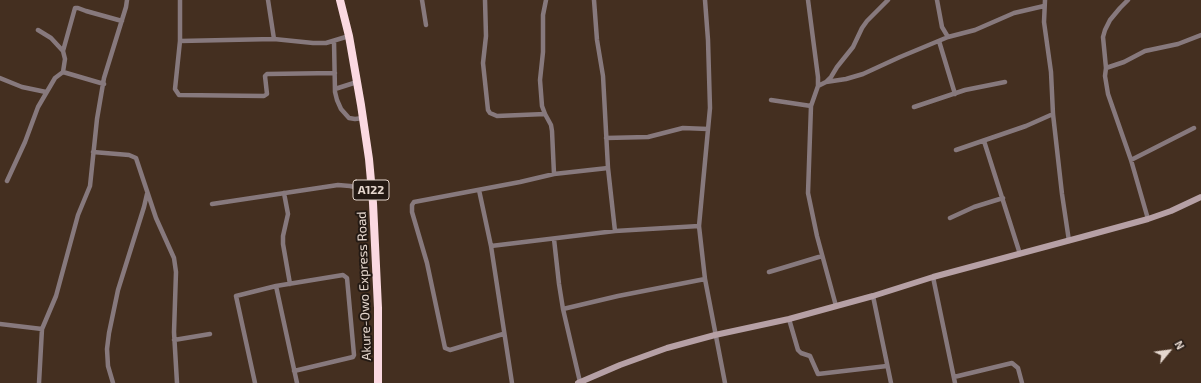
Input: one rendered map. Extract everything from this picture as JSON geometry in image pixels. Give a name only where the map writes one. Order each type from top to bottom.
[{"type":"highway","name":"Akure-Owo Express Road","points":[[340,0],[349,36],[369,159],[374,218],[378,308],[378,383]]},
{"type":"street","points":[[39,383],[42,329],[56,296],[78,215],[90,186],[97,119],[104,78],[127,0]]},
{"type":"street","points":[[180,0],[180,40],[175,89],[179,95],[264,96],[267,94],[265,76],[267,74],[335,73]]},
{"type":"street","points":[[268,0],[274,39]]},
{"type":"street","points":[[422,0],[426,25]]},
{"type":"street","points":[[484,0],[486,36],[483,63],[488,110],[490,113],[497,116],[545,114]]},
{"type":"street","points":[[546,0],[543,15],[543,52],[540,80],[542,106],[550,122],[552,131],[554,174]]},
{"type":"street","points":[[594,0],[597,40],[603,76],[608,168],[615,231]]},
{"type":"street","points":[[705,0],[709,74],[708,129],[699,226],[705,279],[725,383]]},
{"type":"street","points":[[808,0],[818,86],[811,106],[808,193],[822,256],[836,306]]},
{"type":"street","points":[[826,82],[853,47],[867,21],[888,0]]},
{"type":"street","points":[[937,0],[942,27],[948,37]]},
{"type":"street","points":[[1045,0],[1044,22],[1051,72],[1053,114],[1069,241]]},
{"type":"street","points":[[1128,0],[1110,20],[1105,30],[1103,37],[1106,68],[1105,76],[1108,94],[1131,160],[1148,219]]},
{"type":"street","points":[[818,86],[826,82],[846,79],[863,74],[948,37],[975,30],[1014,13],[1044,6]]},
{"type":"street","points":[[63,51],[74,9],[76,7],[122,20]]},
{"type":"street","points":[[8,181],[38,107],[55,78],[63,72],[65,59],[63,51],[51,38],[38,30]]},
{"type":"street","points":[[1106,68],[1124,62],[1145,51],[1178,44],[1201,35]]},
{"type":"street","points":[[180,40],[274,39],[326,43],[349,36]]},
{"type":"street","points":[[334,41],[335,89],[337,100],[346,117],[352,119],[363,118]]},
{"type":"street","points":[[939,41],[955,94]]},
{"type":"street","points":[[63,72],[104,84]]},
{"type":"street","points":[[0,78],[22,87],[46,92]]},
{"type":"street","points":[[335,89],[357,82]]},
{"type":"street","points":[[914,107],[955,94],[1005,82]]},
{"type":"street","points":[[771,100],[811,106]]},
{"type":"street","points":[[956,150],[984,141],[1053,114]]},
{"type":"street","points":[[606,138],[648,137],[683,128],[708,129]]},
{"type":"street","points":[[1131,160],[1194,128]]},
{"type":"street","points":[[984,141],[1020,254]]},
{"type":"street","points":[[93,152],[129,155],[136,158],[156,218],[175,264],[174,340],[177,383]]},
{"type":"street","points":[[503,334],[450,350],[445,348],[427,263],[412,212],[412,205],[418,200],[479,190],[554,174],[608,168]]},
{"type":"street","points":[[212,204],[343,184],[372,191]]},
{"type":"street","points":[[479,190],[491,246],[503,334],[512,383]]},
{"type":"street","points":[[113,383],[108,366],[107,349],[109,333],[118,290],[144,207],[147,192]]},
{"type":"street","points":[[284,193],[288,214],[283,236],[283,244],[290,284]]},
{"type":"street","points":[[554,238],[563,309],[579,382],[667,348],[715,335],[789,319],[873,296],[933,277],[1148,219],[1171,211],[1201,197]]},
{"type":"street","points":[[950,218],[974,207],[1003,198]]},
{"type":"street","points":[[491,246],[615,231],[699,226]]},
{"type":"street","points":[[769,272],[822,256]]},
{"type":"street","points":[[255,383],[236,296],[276,286],[343,275],[345,276],[354,355],[351,358],[294,371]]},
{"type":"street","points":[[933,277],[955,383]]},
{"type":"street","points":[[563,309],[618,296],[705,279]]},
{"type":"street","points":[[276,286],[297,383]]},
{"type":"street","points":[[873,296],[891,383]]},
{"type":"street","points":[[789,319],[798,350],[801,353],[810,356],[818,374],[887,366]]},
{"type":"street","points":[[0,324],[42,329]]},
{"type":"street","points":[[174,340],[210,334]]},
{"type":"street","points":[[954,377],[1012,363],[1018,368],[1022,383]]}]
